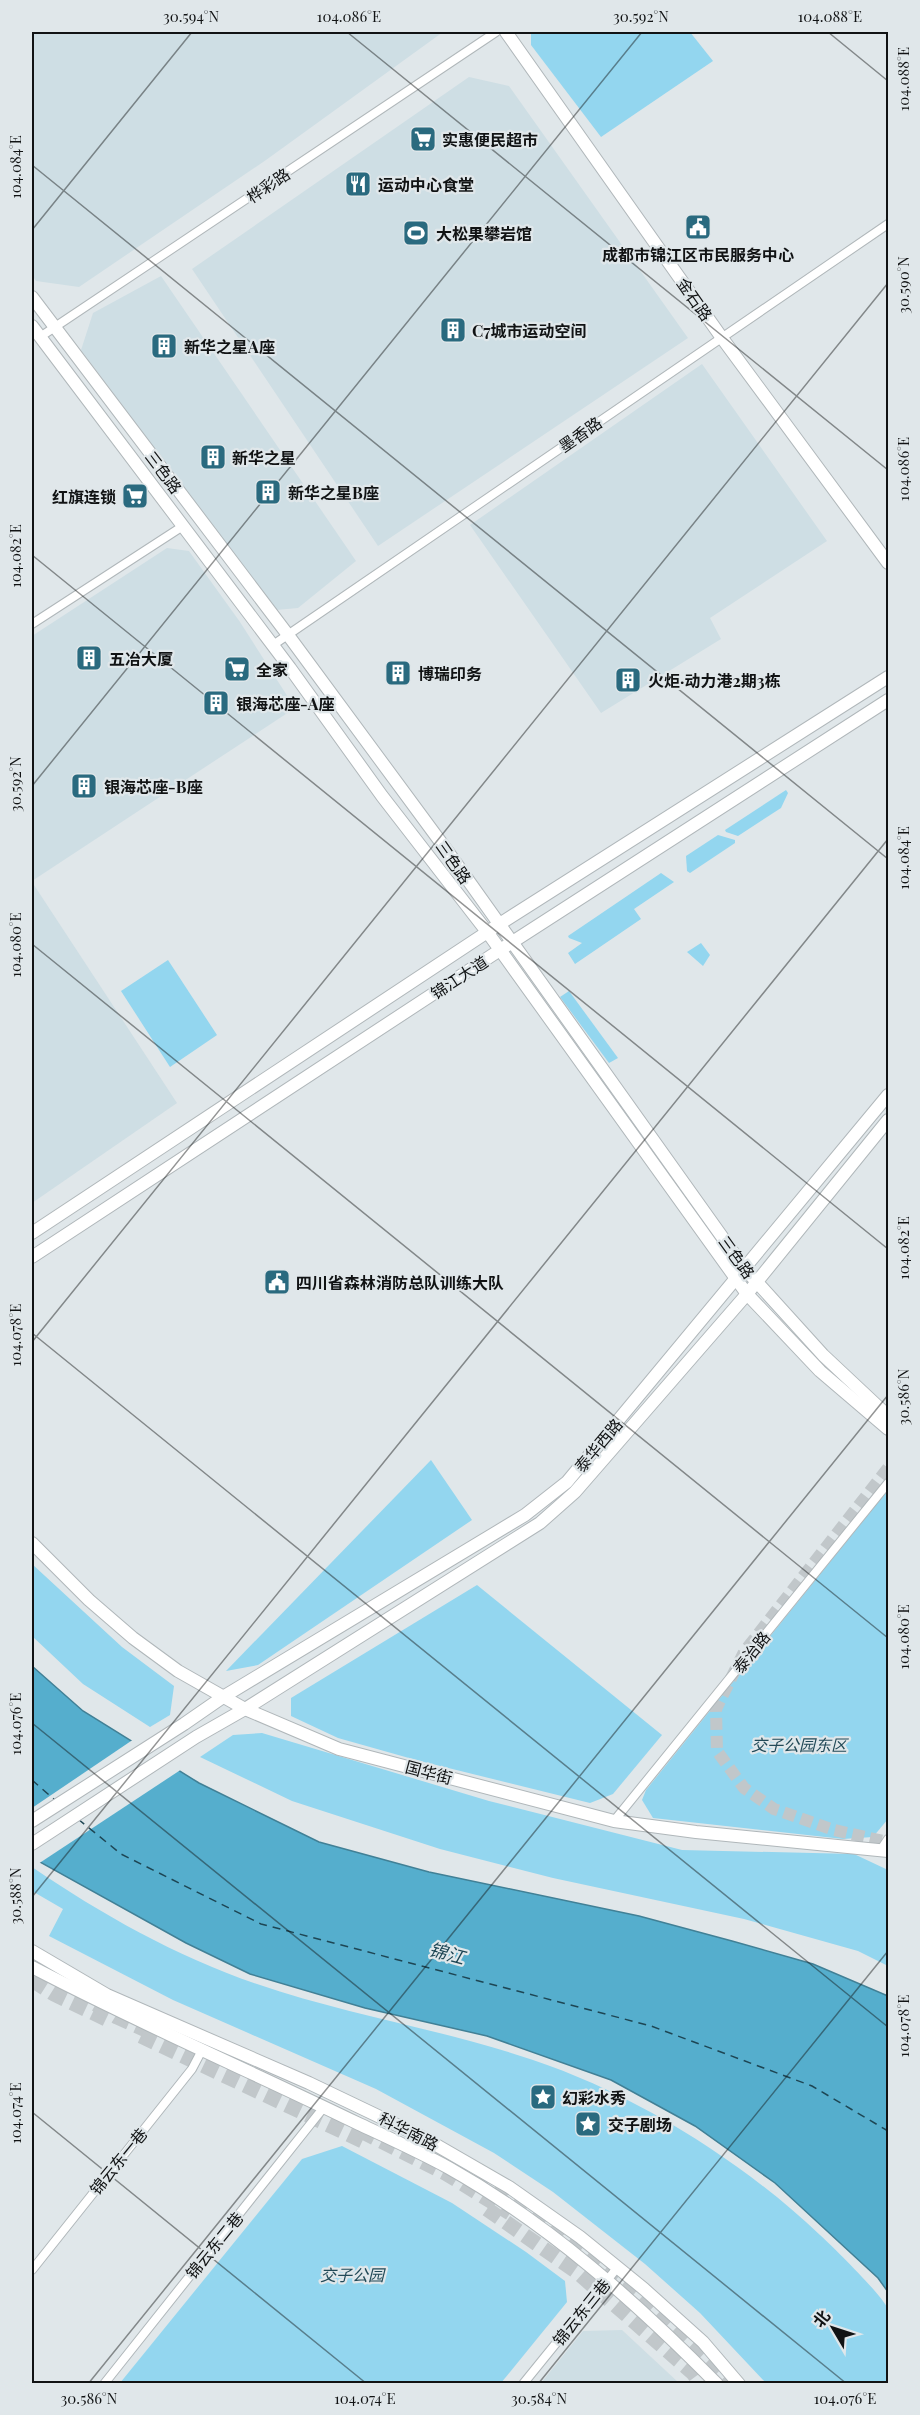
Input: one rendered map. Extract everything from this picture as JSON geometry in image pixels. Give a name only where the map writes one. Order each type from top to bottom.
[{"type":"street","name":"桦彩路","points":[[40,337],[496,32]]},
{"type":"street","name":"金石路","points":[[506,32],[722,338],[888,563]]},
{"type":"street","name":"墨香路","points":[[273,645],[888,224]]},
{"type":"street","name":"三色路","points":[[32,297],[288,635],[448,852],[745,1269],[822,1355],[888,1416]]},
{"type":"street","name":"三色路","points":[[32,326],[273,645],[381,796],[488,933],[736,1280],[820,1371],[888,1430]]},
{"type":"street","points":[[32,624],[183,526]]},
{"type":"street","name":"锦江大道","points":[[32,1233],[498,925],[888,677]]},
{"type":"street","name":"锦江大道","points":[[32,1257],[888,700]]},
{"type":"street","name":"泰华西路","points":[[32,1821],[223,1697],[525,1515],[567,1482],[888,1095]]},
{"type":"street","name":"泰华西路","points":[[32,1844],[196,1737],[245,1709],[540,1523],[575,1492],[747,1294],[888,1120]]},
{"type":"street","name":"泰治路","points":[[614,1821],[888,1483]]},
{"type":"street","name":"国华街","points":[[32,1543],[133,1638],[178,1671],[245,1709],[339,1749],[614,1821],[885,1852]]},
{"type":"street","points":[[885,1852],[888,1839]]},
{"type":"street","name":"科华南路","points":[[32,1952],[108,1995],[309,2083],[424,2138],[527,2199],[580,2237],[703,2343],[739,2384]]},
{"type":"street","name":"科华南路","points":[[32,1967],[111,2009],[324,2107],[449,2168],[512,2207],[574,2252],[660,2326],[717,2384]]},
{"type":"street","name":"锦云东一巷","points":[[32,2270],[192,2069],[202,2050]]},
{"type":"street","name":"锦云东二巷","points":[[104,2384],[324,2107]]},
{"type":"street","name":"锦云东三巷","points":[[523,2384],[617,2268]]},
{"type":"shaded area","points":[[32,32],[443,32],[266,160],[79,287],[36,281],[32,275]]},
{"type":"shaded area","points":[[469,77],[509,86],[688,338],[378,546],[192,269]]},
{"type":"shaded area","name":"新华之星","points":[[161,276],[356,561],[298,608],[276,610],[81,350],[93,313]]},
{"type":"shaded area","points":[[702,364],[827,541],[710,618],[721,639],[601,713],[470,525]]},
{"type":"shaded area","points":[[167,548],[189,551],[240,622],[295,708],[32,881],[32,636]]},
{"type":"shaded area","points":[[32,882],[177,1103],[32,1203]]},
{"type":"shaded area","points":[[622,2330],[679,2383],[541,2383],[583,2331]]},
{"type":"green space","points":[[531,32],[690,32],[713,61],[601,137],[531,45]]},
{"type":"green space","points":[[786,790],[788,793],[781,808],[738,836],[726,832],[725,830]]},
{"type":"green space","points":[[718,835],[735,840],[735,843],[690,873],[687,871],[686,856]]},
{"type":"green space","points":[[661,873],[674,882],[634,909],[641,919],[575,964],[568,953],[582,943],[568,936]]},
{"type":"green space","points":[[701,943],[710,955],[703,966],[687,952]]},
{"type":"green space","points":[[168,960],[217,1035],[170,1067],[121,991]]},
{"type":"green space","points":[[569,991],[618,1058],[609,1063],[560,997]]},
{"type":"green space","points":[[431,1460],[472,1520],[258,1665],[226,1671]]},
{"type":"green space","name":"交子公园东区","points":[[888,1490],[888,1819],[873,1837],[843,1839],[653,1818],[642,1800],[646,1790]]},
{"type":"green space","points":[[32,1564],[122,1647],[174,1686],[170,1715],[150,1727],[83,1684],[32,1636]]},
{"type":"green space","points":[[477,1585],[662,1735],[613,1794],[590,1803],[416,1760],[338,1738],[291,1716],[291,1698]]},
{"type":"green space","points":[[262,1733],[489,1801],[682,1850],[854,1854],[888,1870],[888,1966],[858,1951],[744,1919],[553,1878],[440,1849],[292,1801],[200,1757],[233,1735]]},
{"type":"green space","points":[[32,1867],[112,1918],[169,1948],[227,1973],[291,1995],[464,2039],[533,2060],[610,2091],[685,2132],[757,2181],[820,2235],[877,2293],[889,2314],[888,2383],[766,2383],[700,2313],[645,2264],[553,2192],[494,2153],[376,2089],[173,2000],[49,1936],[63,1909],[32,1891]]},
{"type":"green space","name":"交子公园","points":[[342,2146],[452,2203],[565,2281],[567,2302],[501,2383],[120,2383],[302,2159]]},
{"type":"water","name":"锦江","points":[[32,1666],[83,1711],[199,1783],[319,1842],[429,1872],[639,1916],[732,1941],[813,1964],[888,1996],[888,2292],[878,2278],[775,2183],[695,2126],[611,2080],[487,2036],[365,2008],[250,1974],[186,1943],[38,1861],[32,1856]]},
{"type":"pier","points":[[134,1739],[182,1769],[38,1864],[32,1860],[32,1808]]},
{"type":"ferry route","points":[[32,1780],[56,1801]]},
{"type":"ferry route","points":[[78,1819],[121,1854],[261,1924],[651,2026],[812,2086],[888,2131]]},
{"type":"tunnel","points":[[888,1468],[744,1652],[716,1709],[717,1751],[744,1788],[774,1809],[834,1830],[888,1842]]},
{"type":"tunnel","points":[[32,1980],[54,1994],[106,2019]]},
{"type":"tunnel","points":[[96,2004],[117,2017],[157,2035]]},
{"type":"tunnel","points":[[141,2036],[369,2144]]},
{"type":"tunnel","points":[[361,2131],[447,2174],[510,2213]]},
{"type":"tunnel","points":[[416,2140],[551,2221],[641,2294],[730,2379]]},
{"type":"tunnel","points":[[487,2209],[577,2272],[693,2373],[701,2384]]},
{"type":"place","name":"实惠便民超市","points":[[423,139]]},
{"type":"place","name":"运动中心食堂","points":[[358,184]]},
{"type":"place","name":"成都市锦江区市民服务中心","points":[[698,227]]},
{"type":"place","name":"大松果攀岩馆","points":[[416,233]]},
{"type":"place","name":"C7城市运动空间","points":[[453,330]]},
{"type":"place","name":"新华之星A座","points":[[164,346]]},
{"type":"place","name":"新华之星","points":[[213,457]]},
{"type":"place","name":"新华之星B座","points":[[268,492]]},
{"type":"place","name":"红旗连锁","points":[[135,496]]},
{"type":"place","name":"五冶大厦","points":[[89,658]]},
{"type":"place","name":"全家","points":[[237,669]]},
{"type":"place","name":"博瑞印务","points":[[398,673]]},
{"type":"place","name":"火炬·动力港2期3栋","points":[[628,680]]},
{"type":"place","name":"银海芯座-A座","points":[[216,703]]},
{"type":"place","name":"银海芯座-B座","points":[[84,786]]},
{"type":"place","name":"四川省森林消防总队训练大队","points":[[277,1282]]},
{"type":"place","name":"幻彩水秀","points":[[543,2097]]},
{"type":"place","name":"交子剧场","points":[[588,2124]]}]
